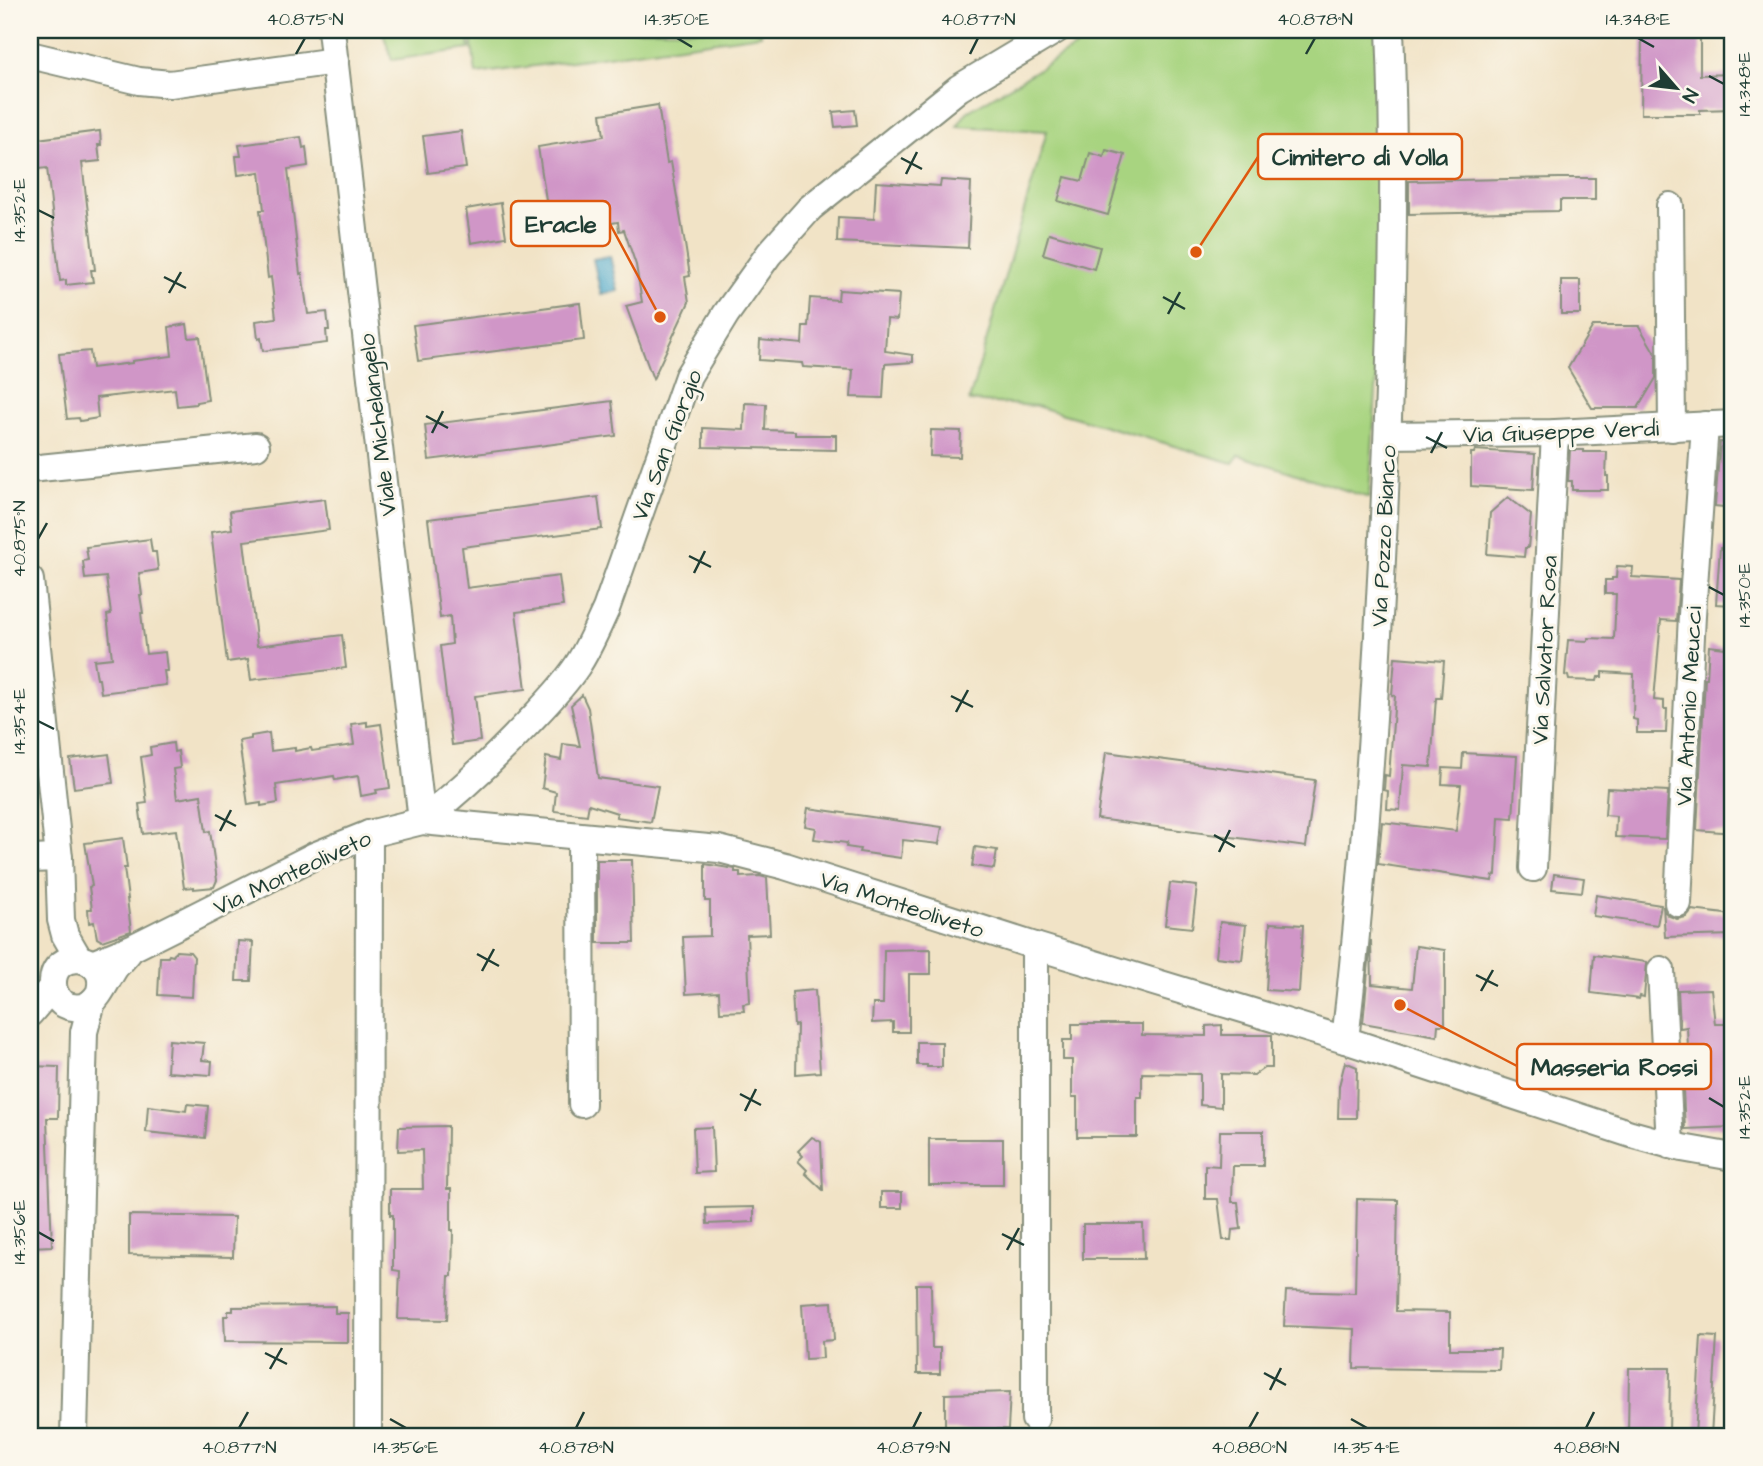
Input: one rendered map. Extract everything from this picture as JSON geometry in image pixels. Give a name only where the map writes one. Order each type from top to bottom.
[{"type":"street","name":"Viale Michelangelo","points":[[331,30],[422,821]]},
{"type":"street","name":"Via San Giorgio","points":[[422,821],[509,742],[554,696],[577,667],[606,609],[688,376],[726,314],[769,254],[810,208],[959,88],[1056,30]]},
{"type":"street","name":"Via Pozzo Bianco","points":[[1345,1040],[1371,769],[1388,435],[1393,258],[1390,30]]},
{"type":"street","points":[[30,55],[139,81],[170,85],[335,61]]},
{"type":"street","points":[[1670,206],[1672,428]]},
{"type":"street","name":"Via Giuseppe Verdi","points":[[1388,435],[1555,433],[1733,424]]},
{"type":"street","name":"Via Antonio Meucci","points":[[1678,903],[1692,615],[1705,425]]},
{"type":"street","name":"Via Salvator Rosa","points":[[1533,868],[1555,433]]},
{"type":"street","points":[[30,469],[256,446]]},
{"type":"street","points":[[30,580],[36,695],[59,858],[61,920],[84,1032],[74,1436]]},
{"type":"street","name":"Via Monteoliveto","points":[[30,1013],[76,984],[117,966],[134,947],[314,856],[369,834],[422,821],[719,849],[785,866],[1035,946],[1345,1040],[1671,1145],[1733,1157]]},
{"type":"street","points":[[368,1436],[369,834]]},
{"type":"street","points":[[581,837],[582,1104]]},
{"type":"street","points":[[30,859],[59,858]]},
{"type":"street","points":[[1035,946],[1035,1419]]},
{"type":"street","points":[[1661,970],[1671,1145]]},
{"type":"green space","points":[[382,30],[467,30],[470,49],[392,60]]},
{"type":"green space","points":[[470,30],[760,30],[761,35],[476,74]]},
{"type":"green space","points":[[1104,30],[1378,30],[1381,144],[1378,361],[1369,498],[1239,455],[1233,463],[1036,406],[969,401],[1047,131],[957,126],[967,112]]},
{"type":"water","points":[[610,256],[618,291],[601,294],[593,259]]},
{"type":"building","points":[[1642,30],[1700,30],[1700,75],[1733,74],[1733,109],[1700,110],[1700,114],[1641,114]]},
{"type":"building","points":[[658,105],[667,163],[671,162],[690,276],[685,277],[689,302],[653,379],[626,306],[642,302],[636,265],[624,230],[619,231],[618,222],[551,233],[538,147],[604,136],[601,114]]},
{"type":"building","points":[[855,110],[857,125],[835,127],[833,112]]},
{"type":"building","points":[[100,131],[100,161],[82,163],[95,270],[91,270],[93,282],[66,285],[66,280],[60,281],[47,168],[30,170],[30,140]]},
{"type":"building","points":[[461,131],[466,168],[428,173],[423,136]]},
{"type":"building","points":[[301,137],[303,148],[306,147],[308,166],[288,169],[300,274],[302,273],[308,314],[327,312],[327,343],[263,351],[261,338],[258,339],[256,321],[276,318],[260,210],[264,210],[260,172],[238,175],[236,156],[241,156],[239,145]]},
{"type":"building","points":[[1106,150],[1125,155],[1108,215],[1058,201],[1065,177],[1082,181],[1090,153],[1104,157]]},
{"type":"building","points":[[1595,178],[1595,200],[1560,200],[1560,211],[1409,214],[1409,181]]},
{"type":"building","points":[[941,180],[971,182],[968,248],[837,242],[838,217],[874,219],[876,182],[940,186]]},
{"type":"building","points":[[501,203],[506,237],[471,243],[466,209]]},
{"type":"building","points":[[1049,233],[1100,247],[1094,269],[1043,254]]},
{"type":"building","points":[[1561,280],[1580,280],[1580,314],[1561,314]]},
{"type":"building","points":[[839,290],[899,294],[897,320],[887,319],[885,351],[913,355],[913,362],[885,364],[883,398],[851,397],[853,370],[803,367],[802,363],[759,360],[760,340],[802,344],[803,326],[808,326],[810,298],[838,300]]},
{"type":"building","points":[[580,303],[584,340],[418,361],[413,325]]},
{"type":"building","points":[[187,324],[189,338],[200,337],[208,400],[177,406],[175,389],[96,398],[98,418],[80,421],[79,418],[67,419],[59,354],[90,351],[92,368],[172,356],[169,327]]},
{"type":"building","points":[[1593,326],[1639,326],[1656,355],[1656,378],[1638,408],[1592,408],[1568,368]]},
{"type":"building","points":[[612,401],[616,436],[429,460],[425,425]]},
{"type":"building","points":[[745,403],[766,404],[765,430],[795,431],[795,435],[836,435],[836,450],[703,447],[703,428],[744,430]]},
{"type":"building","points":[[931,430],[961,431],[960,457],[930,456]]},
{"type":"building","points":[[1720,442],[1733,443],[1733,508],[1715,506]]},
{"type":"building","points":[[1475,450],[1535,454],[1533,490],[1471,486],[1471,453]]},
{"type":"building","points":[[1570,450],[1607,452],[1608,490],[1572,490],[1572,481],[1568,481]]},
{"type":"building","points":[[598,497],[602,529],[462,547],[467,588],[559,576],[563,606],[516,612],[526,689],[475,696],[480,741],[452,745],[440,646],[452,644],[450,616],[440,618],[428,519]]},
{"type":"building","points":[[1508,497],[1531,515],[1528,548],[1525,548],[1524,557],[1487,554],[1490,513]]},
{"type":"building","points":[[325,499],[329,530],[244,541],[257,646],[342,635],[346,668],[251,680],[248,659],[227,662],[211,532],[232,529],[230,511]]},
{"type":"building","points":[[150,539],[152,552],[156,552],[158,570],[139,573],[141,613],[146,654],[165,652],[166,685],[101,693],[94,660],[112,658],[107,615],[111,614],[106,577],[85,579],[83,561],[88,560],[86,547]]},
{"type":"building","points":[[1720,548],[1733,549],[1733,605],[1716,604]]},
{"type":"building","points":[[1617,566],[1633,567],[1632,577],[1679,580],[1676,621],[1661,620],[1654,700],[1664,701],[1664,709],[1667,709],[1666,733],[1637,733],[1637,720],[1633,719],[1634,674],[1602,672],[1602,677],[1598,677],[1597,681],[1569,680],[1565,675],[1568,640],[1614,639],[1616,594],[1605,594],[1605,580],[1616,578]]},
{"type":"building","points":[[1709,646],[1733,649],[1733,833],[1697,830]]},
{"type":"building","points":[[1395,657],[1444,661],[1441,698],[1436,698],[1431,767],[1403,765],[1400,810],[1387,809],[1388,791],[1384,790],[1385,775],[1389,776]]},
{"type":"building","points":[[582,695],[588,708],[598,778],[658,786],[651,822],[616,817],[617,813],[589,804],[587,815],[554,811],[556,792],[542,788],[546,757],[561,760],[563,744],[580,746],[571,705]]},
{"type":"building","points":[[367,722],[367,726],[381,724],[390,788],[361,796],[358,776],[335,780],[334,776],[276,785],[278,803],[248,805],[239,741],[269,733],[271,751],[311,748],[312,751],[354,745],[351,724]]},
{"type":"building","points":[[173,743],[174,752],[178,751],[180,768],[173,769],[177,799],[201,795],[206,832],[210,831],[217,880],[214,887],[184,888],[176,830],[143,834],[139,804],[147,803],[141,757],[151,755],[150,747]]},
{"type":"building","points":[[1106,752],[1315,780],[1306,847],[1097,819]]},
{"type":"building","points":[[1463,753],[1517,756],[1513,818],[1499,817],[1496,875],[1492,881],[1378,864],[1382,822],[1456,831],[1461,785],[1442,784],[1443,768],[1462,769]]},
{"type":"building","points":[[109,754],[113,783],[74,788],[70,759]]},
{"type":"building","points":[[1607,788],[1668,791],[1665,839],[1615,837],[1616,816],[1605,815]]},
{"type":"building","points":[[808,808],[942,827],[939,844],[903,840],[901,858],[859,852],[860,849],[846,847],[847,843],[814,839],[816,828],[805,826]]},
{"type":"building","points":[[123,838],[131,931],[102,941],[97,938],[94,922],[89,923],[88,909],[92,909],[89,887],[92,886],[85,843]]},
{"type":"building","points":[[975,847],[997,850],[994,869],[972,866]]},
{"type":"building","points":[[597,860],[632,860],[634,943],[597,943]]},
{"type":"building","points":[[705,864],[735,869],[735,872],[740,872],[740,877],[767,878],[770,934],[747,935],[750,1003],[743,1004],[744,1011],[720,1012],[719,992],[686,994],[683,937],[710,936],[710,901],[705,901]]},
{"type":"building","points":[[1554,874],[1584,878],[1582,892],[1552,889]]},
{"type":"building","points":[[1170,883],[1197,886],[1192,928],[1165,925]]},
{"type":"building","points":[[1596,895],[1661,905],[1657,925],[1593,916]]},
{"type":"building","points":[[1663,906],[1669,916],[1677,919],[1686,917],[1692,910],[1733,915],[1733,935],[1665,937]]},
{"type":"building","points":[[1220,922],[1246,925],[1242,960],[1216,957]]},
{"type":"building","points":[[1270,923],[1303,925],[1299,992],[1266,990]]},
{"type":"building","points":[[1371,940],[1372,984],[1412,988],[1416,946],[1445,950],[1445,1025],[1438,1025],[1437,1036],[1363,1023]]},
{"type":"building","points":[[238,941],[253,942],[251,981],[236,981]]},
{"type":"building","points":[[931,949],[931,974],[909,974],[909,1032],[893,1032],[893,1022],[872,1023],[873,1004],[883,1004],[884,950]]},
{"type":"building","points":[[176,951],[190,952],[194,957],[192,997],[158,995],[160,957],[173,956]]},
{"type":"building","points":[[1594,955],[1647,962],[1644,997],[1640,996],[1639,999],[1591,993]]},
{"type":"building","points":[[1711,989],[1715,1024],[1733,1024],[1733,1127],[1685,1129],[1682,1070],[1689,1069],[1687,1027],[1680,1028],[1678,990]]},
{"type":"building","points":[[815,990],[820,1072],[796,1074],[797,1025],[794,1026],[792,992]]},
{"type":"building","points":[[1072,1024],[1142,1024],[1142,1035],[1206,1036],[1206,1026],[1222,1025],[1222,1035],[1272,1035],[1272,1068],[1264,1068],[1254,1075],[1221,1074],[1221,1107],[1200,1105],[1200,1074],[1142,1073],[1142,1097],[1137,1097],[1137,1137],[1077,1137],[1077,1097],[1072,1097],[1072,1060],[1063,1060],[1063,1040],[1072,1040]]},
{"type":"building","points":[[169,1040],[204,1043],[202,1060],[212,1061],[211,1075],[167,1072]]},
{"type":"building","points":[[917,1042],[942,1042],[942,1067],[917,1065]]},
{"type":"building","points":[[1345,1062],[1357,1067],[1356,1118],[1338,1118],[1339,1086]]},
{"type":"building","points":[[30,1066],[59,1067],[58,1118],[47,1118],[52,1246],[30,1247]]},
{"type":"building","points":[[187,1104],[208,1106],[205,1138],[146,1132],[148,1106],[186,1111]]},
{"type":"building","points":[[448,1126],[447,1189],[451,1189],[453,1230],[447,1320],[398,1319],[400,1271],[393,1270],[390,1189],[423,1189],[422,1150],[398,1151],[399,1127]]},
{"type":"building","points":[[712,1127],[714,1172],[695,1173],[693,1128]]},
{"type":"building","points":[[1220,1131],[1263,1131],[1263,1166],[1233,1166],[1232,1202],[1238,1202],[1241,1229],[1232,1230],[1231,1240],[1223,1240],[1218,1199],[1205,1199],[1205,1165],[1219,1166]]},
{"type":"building","points":[[812,1137],[821,1142],[823,1190],[805,1173],[807,1170],[798,1161],[803,1156],[798,1151]]},
{"type":"building","points":[[929,1139],[1003,1139],[1003,1185],[929,1185]]},
{"type":"building","points":[[881,1192],[902,1192],[902,1208],[881,1208]]},
{"type":"building","points":[[1357,1199],[1398,1200],[1396,1311],[1450,1312],[1450,1349],[1500,1349],[1499,1370],[1354,1368],[1355,1329],[1284,1326],[1286,1291],[1355,1293]]},
{"type":"building","points":[[754,1207],[754,1222],[707,1224],[706,1208]]},
{"type":"building","points":[[129,1215],[234,1217],[233,1257],[129,1255]]},
{"type":"building","points":[[1083,1224],[1143,1224],[1144,1259],[1083,1259]]},
{"type":"building","points":[[916,1284],[931,1284],[932,1348],[940,1348],[940,1374],[917,1374]]},
{"type":"building","points":[[832,1302],[834,1340],[822,1341],[823,1358],[805,1359],[802,1304]]},
{"type":"building","points":[[335,1306],[335,1313],[348,1313],[348,1342],[225,1341],[224,1316],[228,1316],[228,1311],[233,1311],[233,1307]]},
{"type":"building","points":[[1701,1336],[1717,1337],[1711,1436],[1695,1436]]},
{"type":"building","points":[[1629,1368],[1670,1368],[1669,1436],[1628,1436]]},
{"type":"building","points":[[1010,1392],[1008,1429],[945,1430],[945,1394]]},
{"type":"place","name":"Cimitero di Volla","points":[[1196,252]]},
{"type":"place","name":"Eracle","points":[[660,317]]},
{"type":"place","name":"Masseria Rossi","points":[[1400,1005]]}]
